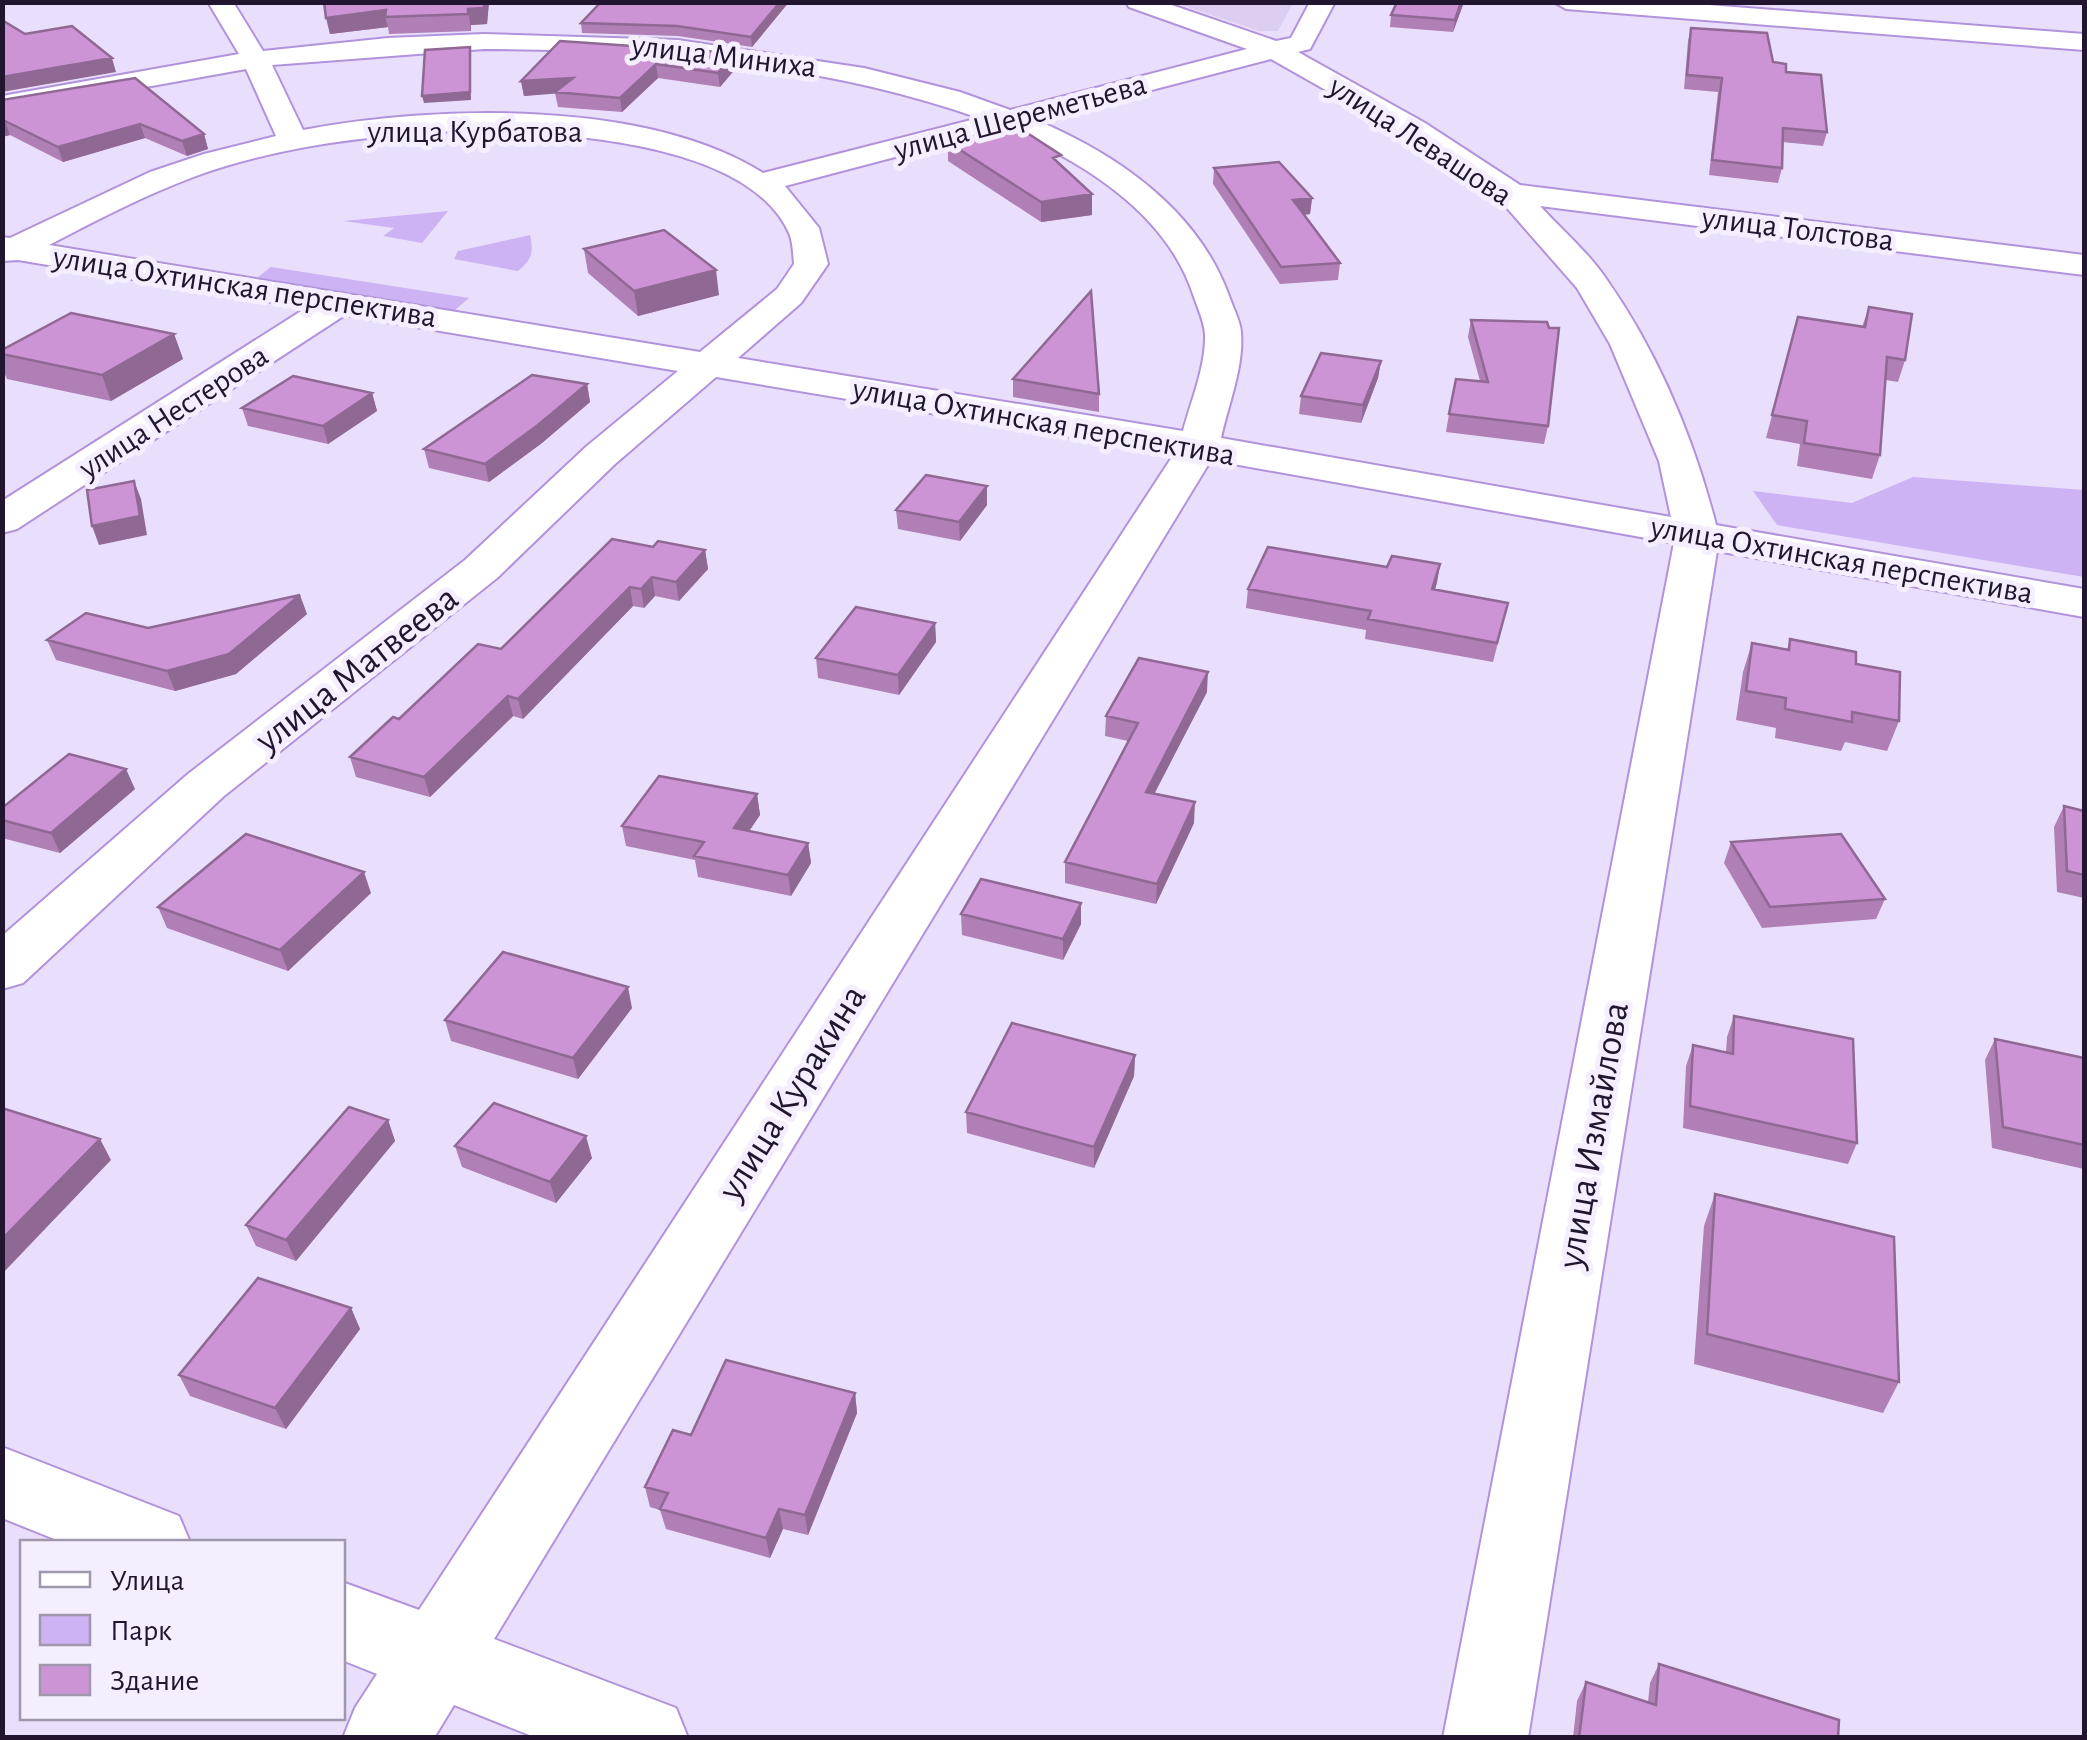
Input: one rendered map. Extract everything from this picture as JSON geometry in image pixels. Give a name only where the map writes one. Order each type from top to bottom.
[{"type":"street","points":[[220,2],[255,58],[294,142]]},
{"type":"street","name":"улица Левашова","points":[[1138,2],[1275,50],[1416,129],[1512,193],[1592,284],[1628,344],[1679,461],[1696,532]]},
{"type":"street","points":[[1275,50],[1301,43],[1323,2]]},
{"type":"street","points":[[1566,2],[2084,42]]},
{"type":"street","name":"улица Миниха","points":[[2,104],[255,58],[477,39],[624,41],[727,52],[874,76],[1014,120],[1078,152],[1136,190],[1175,226],[1207,277],[1223,334],[1198,446]]},
{"type":"street","name":"улица Шереметьева","points":[[764,182],[1275,50]]},
{"type":"street","name":"улица Курбатова","points":[[7,250],[170,174],[294,142],[412,124],[579,127],[628,134],[712,156],[764,182],[788,204],[805,231],[811,264],[789,296],[707,364]]},
{"type":"street","name":"улица Толстова","points":[[1512,193],[2084,265]]},
{"type":"street","name":"улица Охтинская перспектива","points":[[7,250],[342,301],[1198,446],[2084,602]]},
{"type":"street","name":"улица Нестерова","points":[[2,520],[342,301]]},
{"type":"street","name":"улица Матвеева","points":[[2,969],[206,786],[481,569],[601,455],[707,364]]},
{"type":"street","name":"улица Куракина","points":[[385,1738],[1198,446]]},
{"type":"street","name":"улица Измайлова","points":[[1485,1738],[1696,532]]},
{"type":"street","points":[[2,1482],[146,1540]]},
{"type":"street","points":[[345,1622],[646,1738]]},
{"type":"shaded area","points":[[1175,3],[1293,3],[1278,31],[1259,31]]},
{"type":"green space","points":[[448,211],[422,243],[383,236],[394,228],[343,221]]},
{"type":"green space","points":[[530,235],[531,255],[518,271],[454,259],[458,251]]},
{"type":"green space","points":[[271,267],[469,298],[454,311],[439,315],[250,283]]},
{"type":"green space","points":[[1913,477],[2084,490],[2084,577],[1777,525],[1753,491],[1852,503]]},
{"type":"building","points":[[324,2],[484,2],[484,8],[468,9],[468,14],[385,17],[386,10],[326,18]]},
{"type":"building","points":[[601,2],[780,2],[751,37],[677,26],[581,23]]},
{"type":"building","points":[[1397,2],[1461,2],[1455,20],[1391,15]]},
{"type":"building","points":[[2,20],[25,34],[72,26],[112,58],[2,77]]},
{"type":"building","points":[[1691,28],[1767,33],[1773,62],[1786,64],[1786,72],[1821,75],[1827,132],[1783,128],[1782,168],[1712,160],[1722,78],[1687,75]]},
{"type":"building","points":[[560,41],[735,53],[718,73],[656,64],[620,98],[555,92],[573,78],[521,81]]},
{"type":"building","points":[[470,47],[470,92],[422,96],[425,50]]},
{"type":"building","points":[[135,78],[204,134],[182,141],[140,124],[58,147],[2,122],[2,100]]},
{"type":"building","points":[[1018,127],[1061,155],[1053,158],[1092,194],[1041,202],[948,142]]},
{"type":"building","points":[[1279,162],[1312,198],[1293,200],[1340,263],[1281,267],[1214,168]]},
{"type":"building","points":[[664,230],[716,270],[634,291],[584,249]]},
{"type":"building","points":[[1091,291],[1099,394],[1013,379]]},
{"type":"building","points":[[1869,307],[1912,314],[1905,360],[1887,357],[1880,455],[1804,443],[1807,421],[1772,415],[1798,317],[1865,327]]},
{"type":"building","points":[[71,313],[174,334],[102,375],[2,354],[2,350]]},
{"type":"building","points":[[1471,320],[1547,322],[1549,328],[1559,328],[1548,426],[1449,414],[1456,379],[1488,382]]},
{"type":"building","points":[[1321,353],[1381,361],[1363,405],[1301,396]]},
{"type":"building","points":[[532,375],[587,384],[485,464],[424,449]]},
{"type":"building","points":[[293,376],[372,393],[323,426],[242,408]]},
{"type":"building","points":[[926,475],[987,486],[959,522],[896,510]]},
{"type":"building","points":[[134,481],[140,516],[92,526],[87,490]]},
{"type":"building","points":[[612,539],[653,547],[658,541],[705,550],[676,582],[652,577],[641,589],[630,587],[518,699],[508,696],[424,777],[350,757],[393,717],[399,719],[478,644],[501,649]]},
{"type":"building","points":[[1268,547],[1387,567],[1392,556],[1440,564],[1432,589],[1508,603],[1497,643],[1368,619],[1371,611],[1248,589]]},
{"type":"building","points":[[300,595],[229,654],[167,671],[47,640],[86,613],[148,628]]},
{"type":"building","points":[[856,607],[935,623],[898,675],[816,658]]},
{"type":"building","points":[[1790,639],[1856,652],[1856,664],[1900,672],[1899,721],[1852,712],[1852,722],[1785,709],[1786,698],[1746,691],[1752,643],[1789,650]]},
{"type":"building","points":[[1139,658],[1208,672],[1146,792],[1195,802],[1157,884],[1065,862],[1138,723],[1106,716]]},
{"type":"building","points":[[69,754],[126,769],[51,833],[2,820],[2,808]]},
{"type":"building","points":[[659,776],[757,794],[734,828],[808,843],[788,875],[694,856],[704,842],[622,826]]},
{"type":"building","points":[[2064,806],[2084,811],[2084,875],[2067,871]]},
{"type":"building","points":[[246,834],[364,872],[280,950],[158,907]]},
{"type":"building","points":[[1841,834],[1885,899],[1770,907],[1731,842]]},
{"type":"building","points":[[981,879],[1081,903],[1063,939],[961,914]]},
{"type":"building","points":[[503,952],[628,987],[573,1058],[445,1020]]},
{"type":"building","points":[[1734,1016],[1853,1039],[1857,1143],[1690,1106],[1693,1045],[1733,1054]]},
{"type":"building","points":[[1012,1023],[1135,1055],[1094,1147],[966,1112]]},
{"type":"building","points":[[1995,1039],[2084,1058],[2084,1145],[2003,1127]]},
{"type":"building","points":[[494,1103],[586,1136],[550,1182],[455,1146]]},
{"type":"building","points":[[349,1107],[388,1120],[286,1240],[246,1225]]},
{"type":"building","points":[[2,1108],[100,1139],[2,1239]]},
{"type":"building","points":[[1715,1194],[1894,1237],[1899,1382],[1707,1334]]},
{"type":"building","points":[[258,1278],[351,1308],[275,1408],[179,1375]]},
{"type":"building","points":[[726,1360],[855,1393],[805,1515],[779,1509],[766,1538],[660,1509],[668,1493],[645,1487],[673,1430],[691,1435]]},
{"type":"building","points":[[1659,1664],[1839,1720],[1838,1738],[1579,1738],[1586,1682],[1656,1705]]}]
